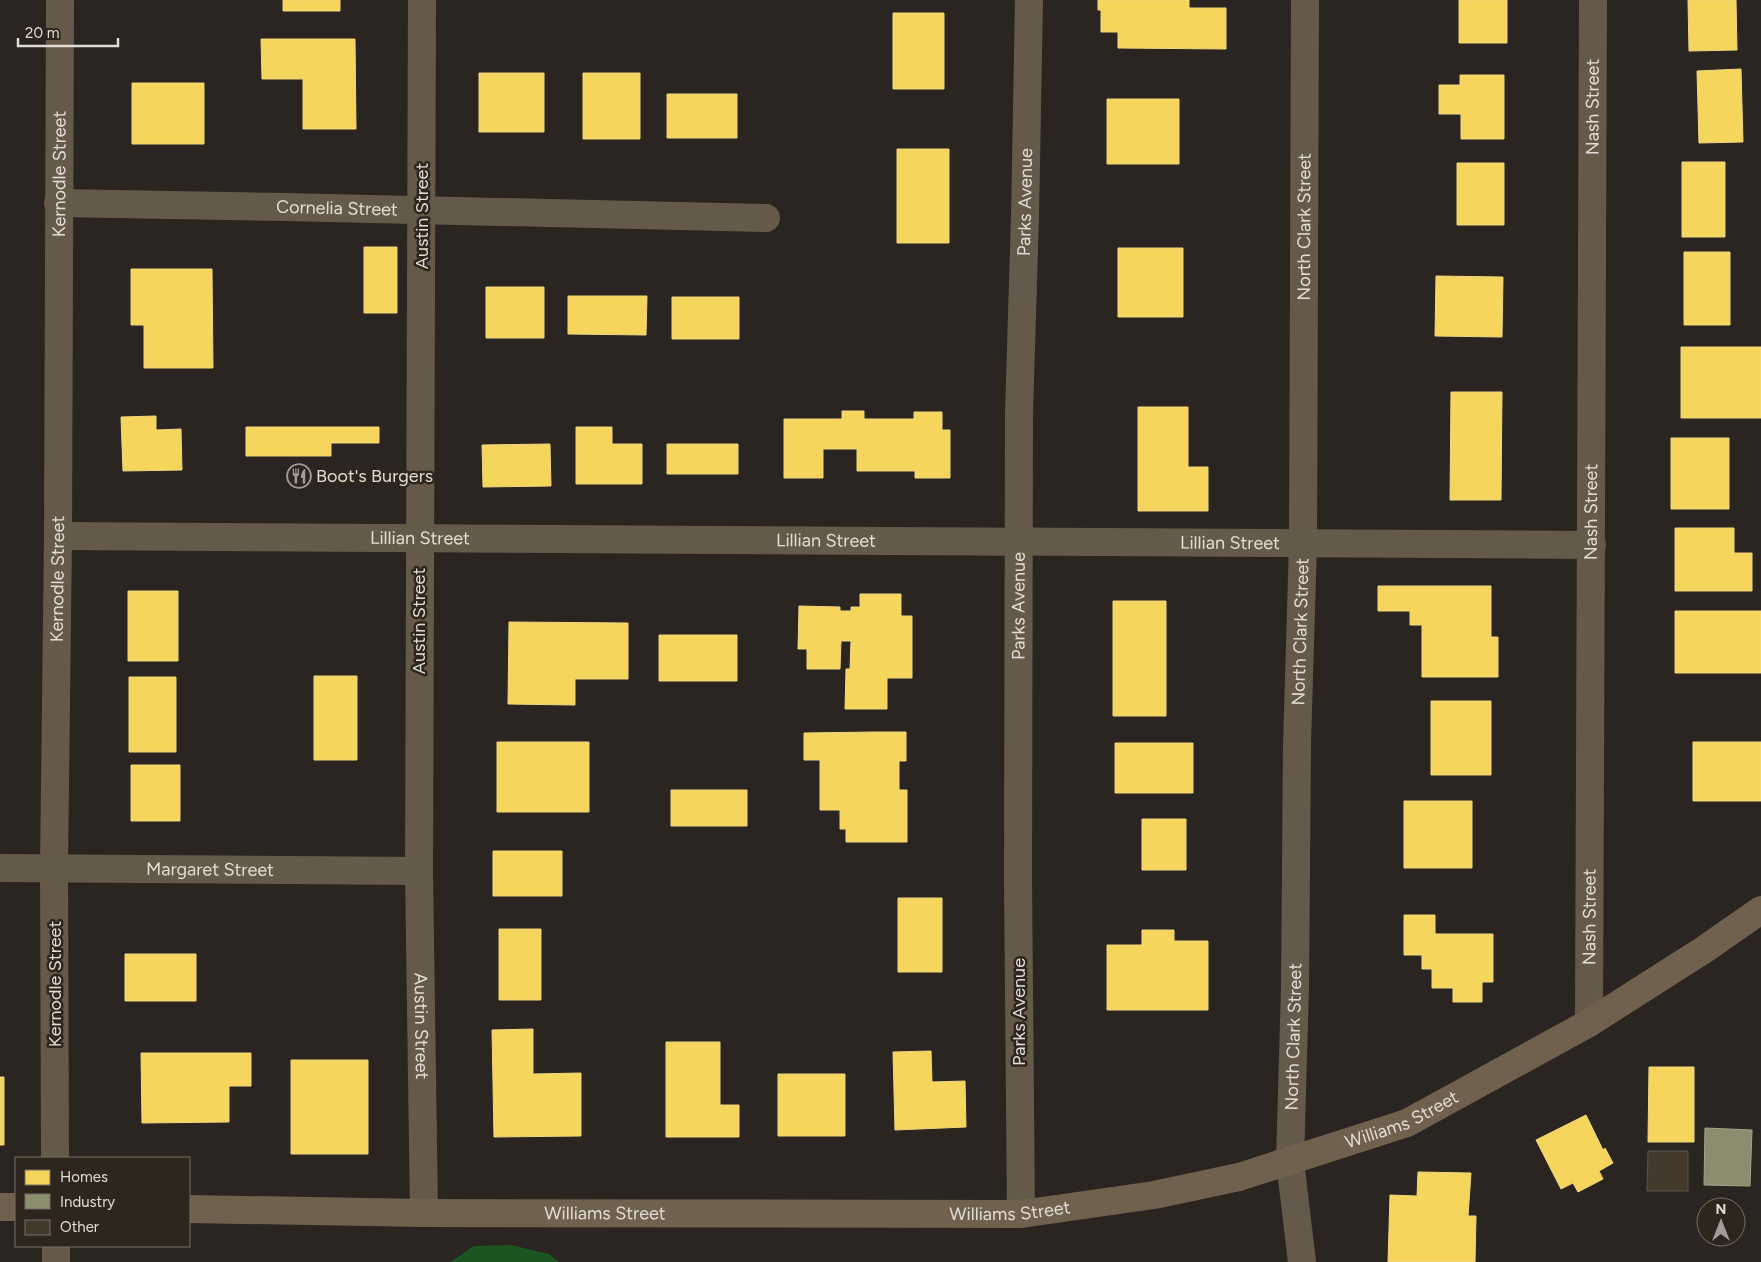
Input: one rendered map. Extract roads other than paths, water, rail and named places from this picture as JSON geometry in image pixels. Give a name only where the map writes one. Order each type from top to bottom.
[{"type":"main road","name":"Williams Street","points":[[190,1209],[424,1213],[1021,1214],[1154,1195],[1239,1177],[1407,1123],[1589,1023],[1705,949],[1761,910]]},
{"type":"main road","points":[[0,1207],[15,1207]]},
{"type":"street","name":"Kernodle Street","points":[[55,1157],[54,868],[58,536],[60,0]]},
{"type":"street","name":"Austin Street","points":[[422,0],[423,211],[419,538],[419,871],[424,1213]]},
{"type":"street","name":"Parks Avenue","points":[[1021,1214],[1018,880],[1019,414],[1026,206],[1029,0]]},
{"type":"street","name":"North Clark Street","points":[[1302,1262],[1290,1161],[1296,987],[1297,744],[1303,544],[1305,0]]},
{"type":"street","name":"Nash Street","points":[[1589,1023],[1594,0]]},
{"type":"street","name":"Cornelia Street","points":[[58,203],[766,218]]},
{"type":"street","name":"Lillian Street","points":[[58,536],[1592,545]]},
{"type":"street","name":"Margaret Street","points":[[0,868],[419,871]]},
{"type":"street","points":[[56,1247],[56,1262]]},
{"type":"place","name":"Boot's Burgers","points":[[299,476]]}]
